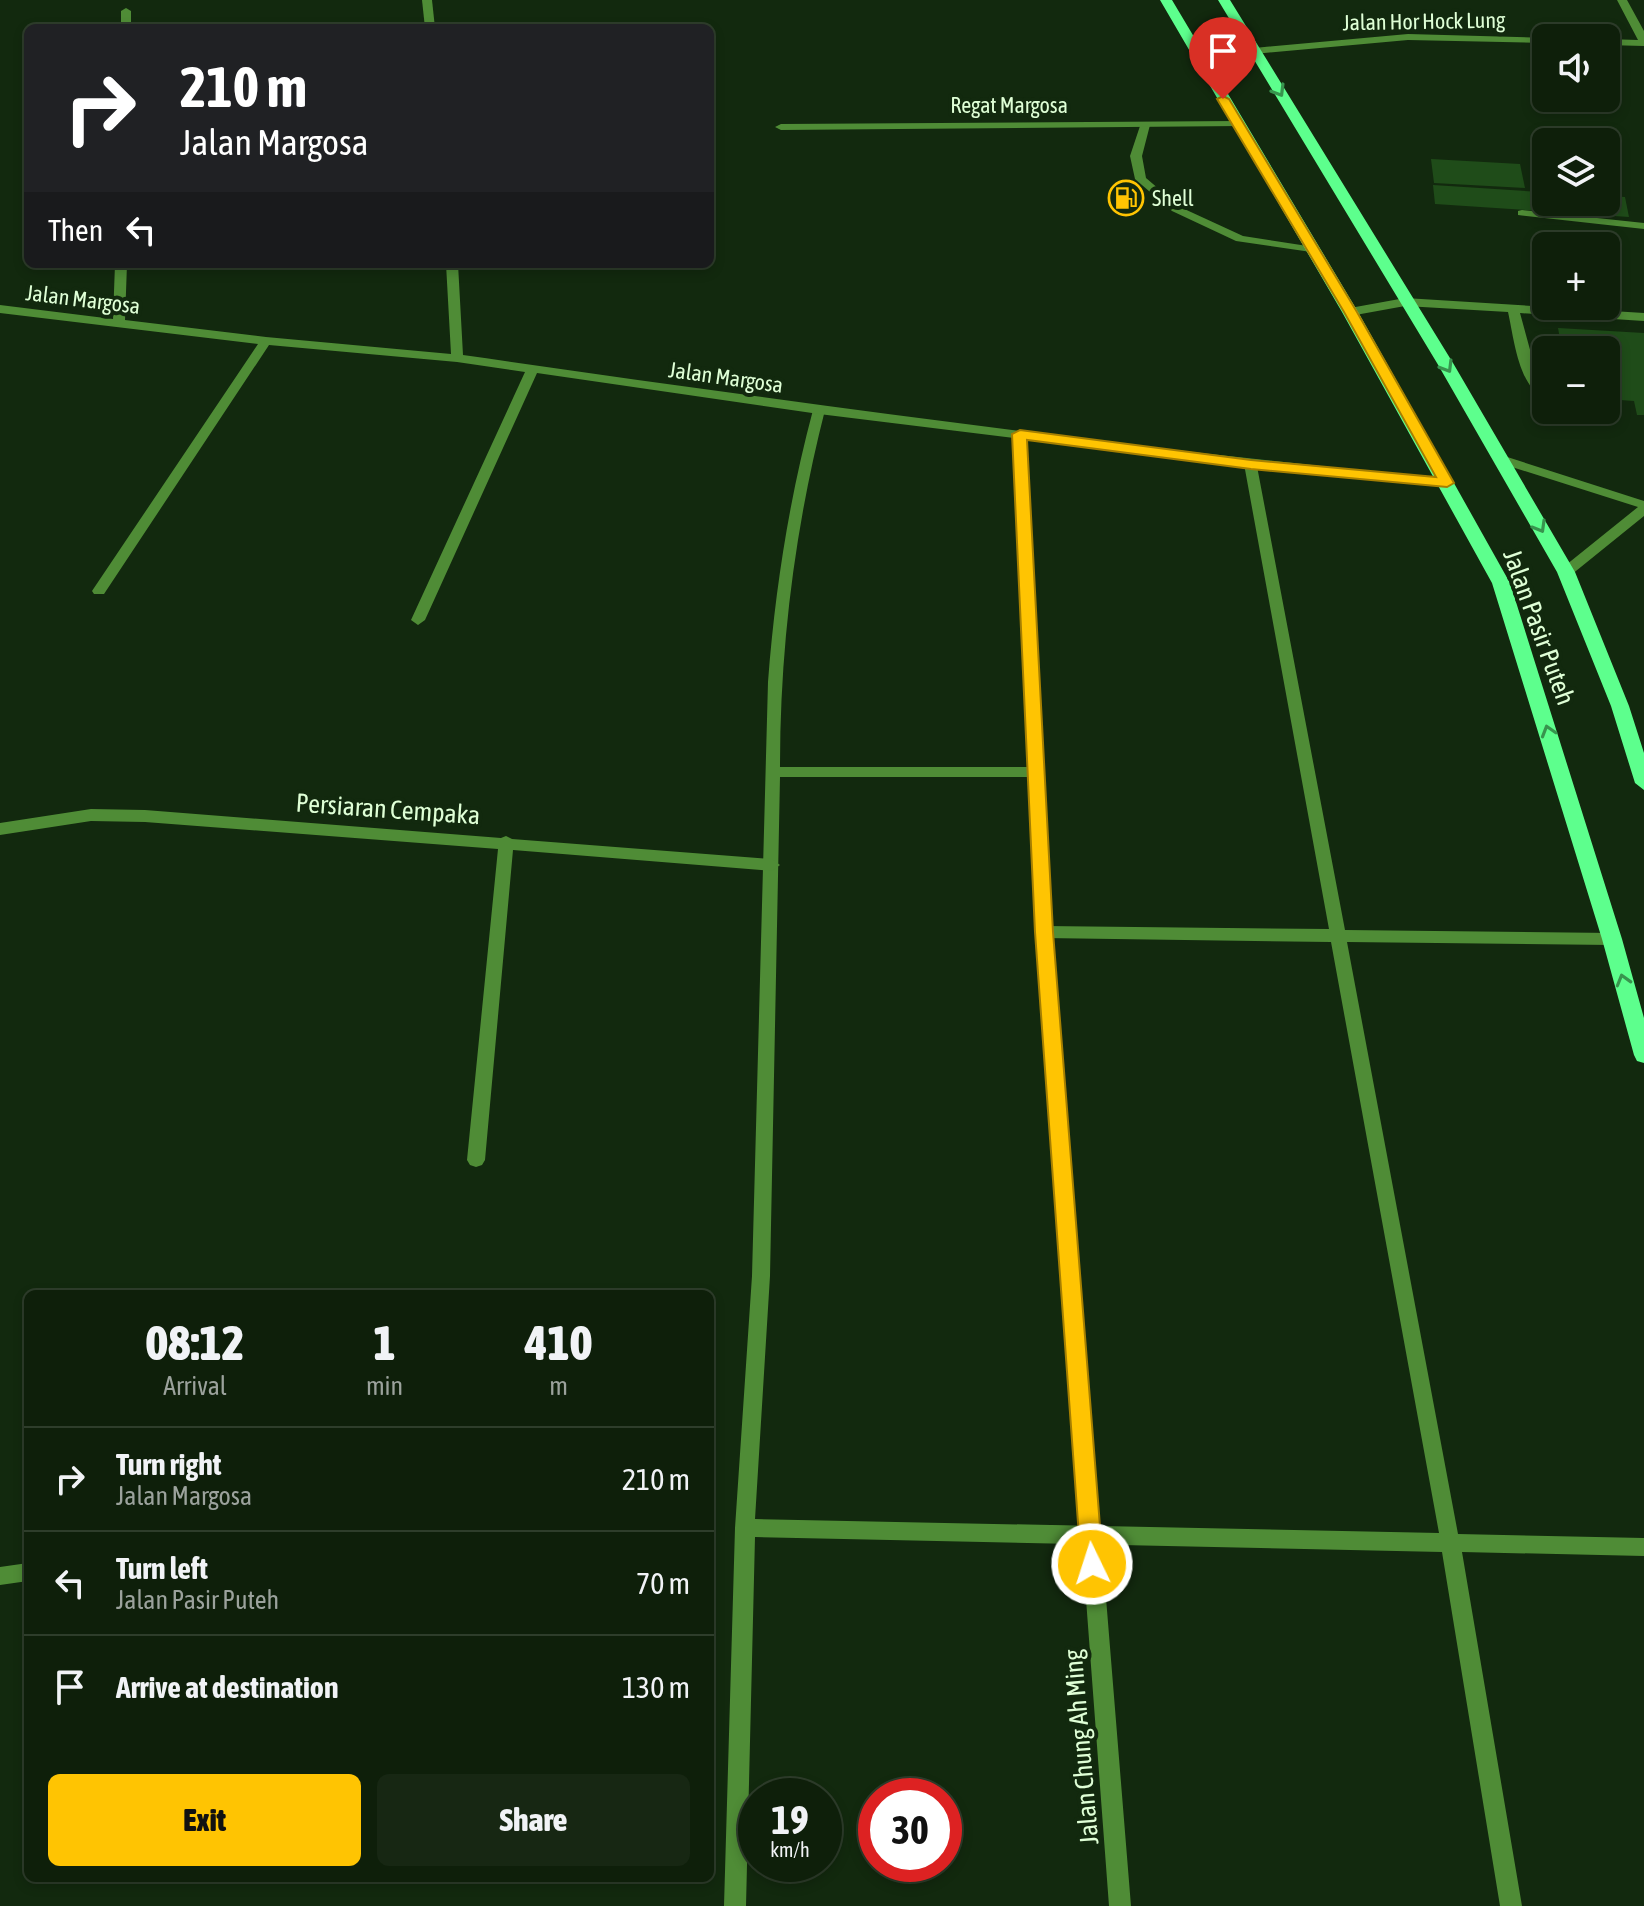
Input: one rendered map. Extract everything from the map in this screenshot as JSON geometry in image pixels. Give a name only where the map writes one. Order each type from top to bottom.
[{"type":"main road","name":"Jalan Pasir Puteh","points":[[1166,0],[1350,312],[1501,583],[1612,939],[1644,1055]]},
{"type":"main road","name":"Jalan Pasir Puteh","points":[[1224,0],[1566,572],[1620,706],[1644,783]]},
{"type":"street","points":[[427,0],[430,24]]},
{"type":"street","points":[[1620,42],[1644,42],[1622,0]]},
{"type":"street","points":[[126,11],[126,24]]},
{"type":"street","name":"Jalan Hor Hock Lung","points":[[1254,51],[1408,37],[1532,40]]},
{"type":"street","name":"Regat Margosa","points":[[781,127],[1237,124]]},
{"type":"street","points":[[1145,125],[1136,156],[1141,179],[1176,209],[1240,239],[1314,251]]},
{"type":"street","points":[[1522,213],[1644,226]]},
{"type":"street","points":[[119,324],[121,268]]},
{"type":"street","points":[[452,268],[457,358]]},
{"type":"street","points":[[1350,312],[1405,302],[1644,317]]},
{"type":"street","points":[[1513,308],[1532,378]]},
{"type":"street","name":"Jalan Margosa","points":[[0,309],[266,341],[457,358],[819,410],[1251,464],[1447,483]]},
{"type":"street","points":[[99,591],[266,341]]},
{"type":"street","points":[[418,620],[532,371]]},
{"type":"street","points":[[735,1906],[745,1528],[761,1276],[773,732],[786,567],[809,444],[819,410]]},
{"type":"street","name":"Jalan Chung Ah Ming","points":[[1020,434],[1044,932],[1120,1906]]},
{"type":"street","points":[[1501,459],[1644,507]]},
{"type":"street","points":[[1251,464],[1450,1542],[1511,1906]]},
{"type":"street","points":[[1566,572],[1644,507]]},
{"type":"street","points":[[773,772],[1035,772]]},
{"type":"street","name":"Persiaran Cempaka","points":[[0,829],[91,815],[145,816],[772,865]]},
{"type":"street","points":[[476,1160],[506,842]]},
{"type":"street","points":[[1044,932],[1612,939]]},
{"type":"street","points":[[745,1528],[1644,1547]]},
{"type":"street","points":[[0,1576],[24,1573]]},
{"type":"building","points":[[1431,159],[1520,164],[1525,188],[1434,183]]},
{"type":"building","points":[[1433,185],[1532,191],[1532,210],[1435,204]]},
{"type":"building","points":[[1620,197],[1625,197],[1629,217],[1614,216],[1620,216]]},
{"type":"building","points":[[1558,328],[1644,333],[1644,415],[1637,415],[1634,401],[1620,400],[1620,336],[1559,336]]},
{"type":"place","name":"Shell","points":[[1126,198]]},
{"type":"route","points":[[1092,1564],[1044,932],[1020,434],[1251,464],[1447,483],[1223,99]]}]
